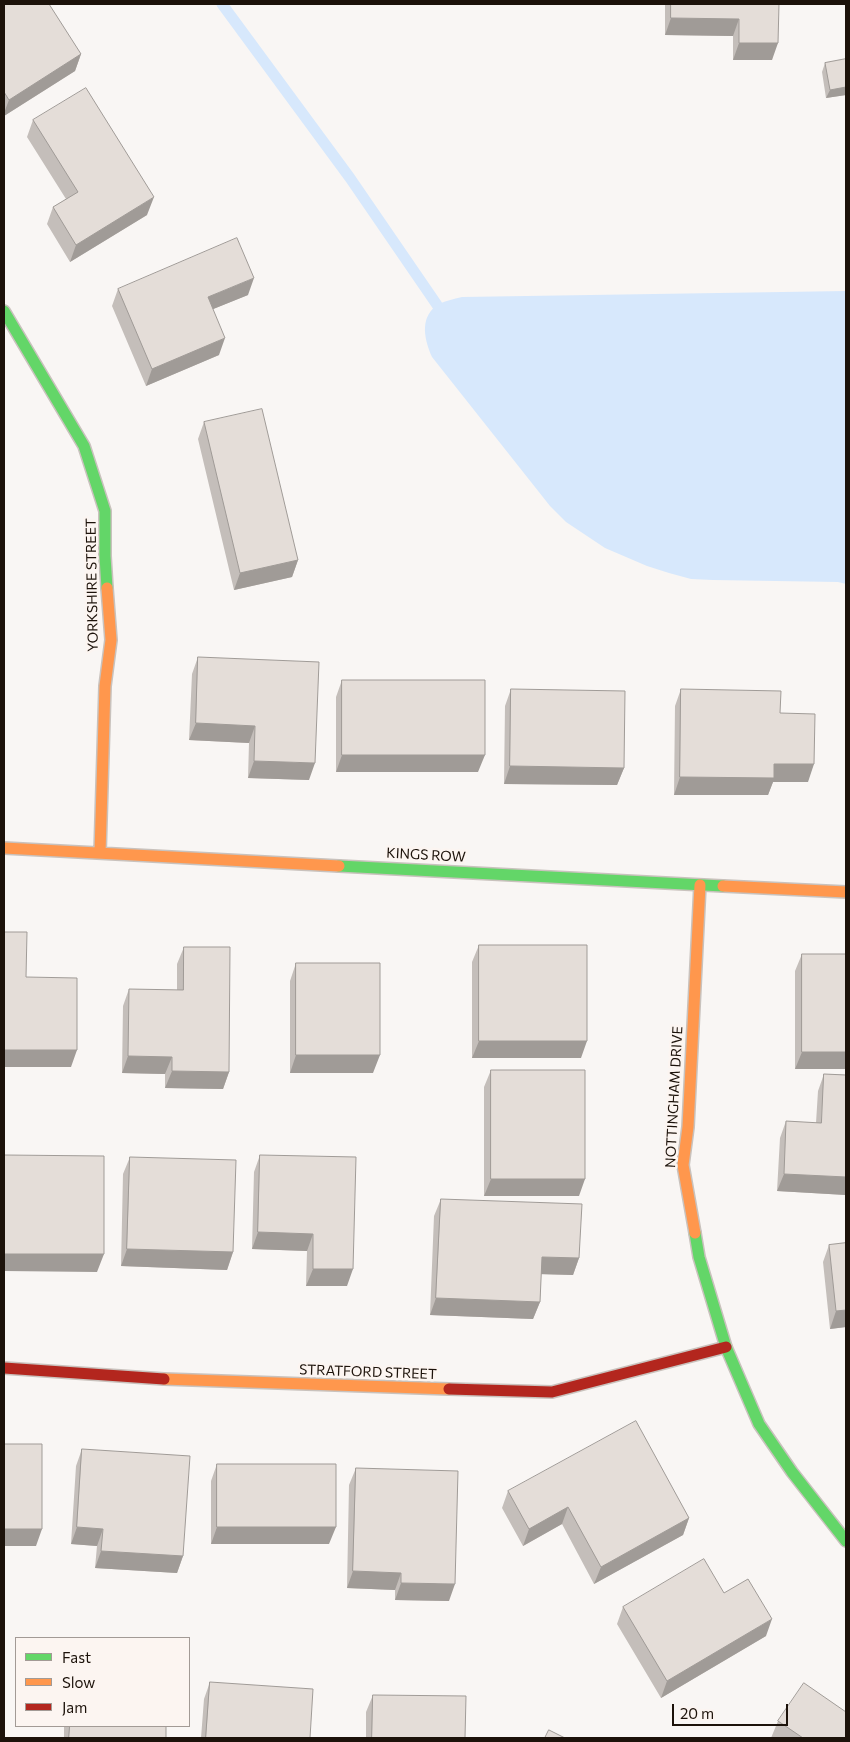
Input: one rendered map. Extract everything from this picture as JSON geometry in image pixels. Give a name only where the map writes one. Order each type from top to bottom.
[{"type":"street","name":"YORKSHIRE STREET","points":[[4,311],[84,446],[106,511],[106,556],[111,640],[106,686],[100,854]]},
{"type":"street","name":"KINGS ROW","points":[[4,848],[846,892]]},
{"type":"street","name":"NOTTINGHAM DRIVE","points":[[700,885],[688,1127],[683,1165],[699,1257],[726,1347],[759,1424],[792,1472],[846,1541]]},
{"type":"street","name":"STRATFORD STREET","points":[[4,1368],[165,1379],[552,1392],[726,1347]]},
{"type":"water","points":[[846,291],[846,584],[838,582],[691,579],[647,566],[605,548],[566,522],[550,506],[432,357],[427,344],[425,330],[427,317],[436,306],[445,301],[462,297]]},
{"type":"building","points":[[4,4],[49,4],[81,54],[9,100],[4,92]]},
{"type":"building","points":[[671,4],[779,4],[778,43],[739,43],[739,19],[671,18]]},
{"type":"building","points":[[846,59],[846,87],[830,90],[825,63]]},
{"type":"building","points":[[86,88],[154,197],[76,245],[53,207],[78,192],[33,120]]},
{"type":"building","points":[[237,238],[254,278],[208,297],[225,338],[152,369],[118,289]]},
{"type":"building","points":[[262,409],[298,560],[240,573],[204,422]]},
{"type":"building","points":[[198,657],[319,662],[315,763],[254,761],[255,726],[196,723]]},
{"type":"building","points":[[342,680],[485,680],[485,755],[342,755]]},
{"type":"building","points":[[511,689],[625,691],[624,768],[510,766]]},
{"type":"building","points":[[681,689],[781,691],[780,713],[815,714],[814,764],[774,764],[774,778],[680,777]]},
{"type":"building","points":[[4,932],[27,932],[26,977],[77,978],[77,1050],[4,1050]]},
{"type":"building","points":[[479,945],[587,945],[587,1041],[479,1041]]},
{"type":"building","points":[[184,947],[230,947],[229,1072],[172,1071],[172,1057],[128,1056],[129,989],[183,990]]},
{"type":"building","points":[[802,954],[846,954],[846,1052],[802,1052]]},
{"type":"building","points":[[296,963],[380,963],[380,1055],[296,1055]]},
{"type":"building","points":[[491,1070],[585,1070],[585,1179],[491,1179]]},
{"type":"building","points":[[824,1074],[846,1075],[846,1177],[784,1174],[786,1121],[821,1123]]},
{"type":"building","points":[[4,1155],[104,1156],[104,1254],[4,1254]]},
{"type":"building","points":[[260,1155],[356,1157],[353,1269],[313,1269],[313,1234],[258,1232]]},
{"type":"building","points":[[130,1157],[236,1160],[233,1252],[127,1249]]},
{"type":"building","points":[[441,1199],[582,1204],[579,1258],[542,1257],[540,1302],[436,1298]]},
{"type":"building","points":[[846,1243],[846,1310],[836,1311],[829,1245]]},
{"type":"building","points":[[636,1421],[689,1518],[601,1567],[568,1507],[529,1529],[508,1491]]},
{"type":"building","points":[[4,1444],[42,1444],[42,1529],[4,1529]]},
{"type":"building","points":[[82,1449],[190,1456],[183,1556],[101,1551],[103,1529],[77,1527]]},
{"type":"building","points":[[217,1464],[336,1464],[336,1527],[217,1527]]},
{"type":"building","points":[[356,1468],[458,1471],[455,1584],[401,1583],[401,1573],[353,1571]]},
{"type":"building","points":[[704,1559],[724,1593],[748,1579],[772,1619],[667,1681],[623,1607]]},
{"type":"building","points":[[210,1682],[313,1689],[310,1738],[206,1738]]},
{"type":"building","points":[[804,1683],[846,1712],[846,1738],[803,1738],[778,1721]]},
{"type":"building","points":[[373,1695],[466,1696],[465,1738],[372,1738]]},
{"type":"building","points":[[70,1727],[166,1727],[166,1738],[69,1738]]},
{"type":"building","points":[[549,1730],[565,1738],[545,1738]]},
{"type":"waterway","points":[[222,4],[350,178],[446,318]]},
{"type":"traffic: fast","points":[[4,311],[84,446],[105,511],[107,588]]},
{"type":"traffic: fast","points":[[339,866],[723,886]]},
{"type":"traffic: fast","points":[[695,1233],[699,1257],[726,1347],[759,1424],[792,1472],[846,1541]]},
{"type":"traffic: slow","points":[[100,853],[105,686],[111,640],[107,588]]},
{"type":"traffic: slow","points":[[4,848],[339,866]]},
{"type":"traffic: slow","points":[[695,1233],[683,1165],[688,1127],[700,885]]},
{"type":"traffic: slow","points":[[723,886],[846,892]]},
{"type":"traffic: slow","points":[[164,1379],[449,1389]]},
{"type":"traffic: jam","points":[[449,1389],[552,1392],[726,1347]]},
{"type":"traffic: jam","points":[[4,1368],[164,1379]]}]
